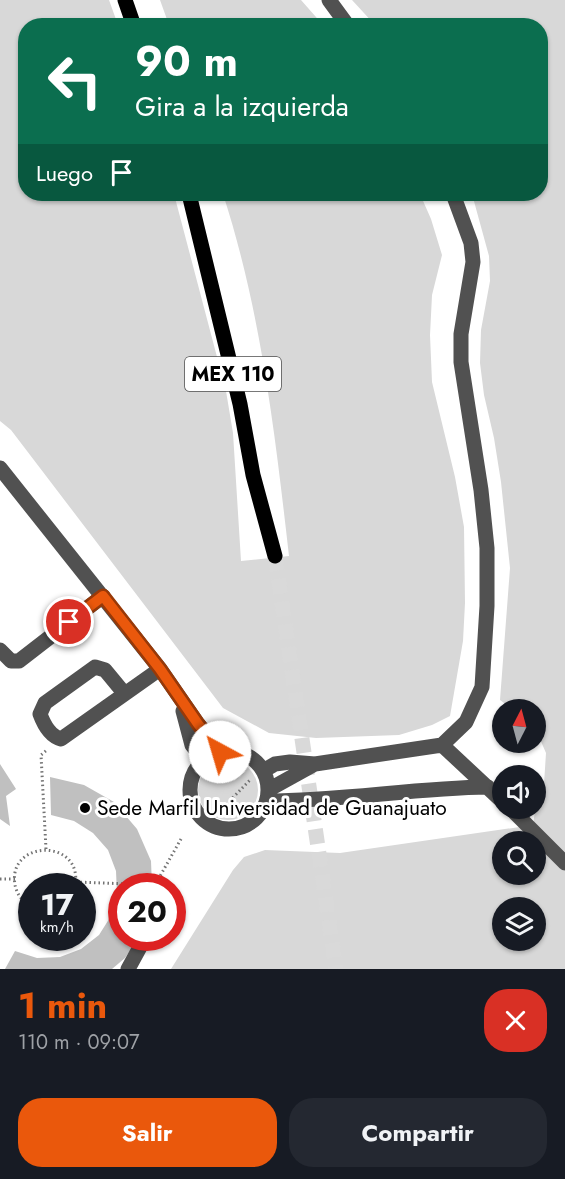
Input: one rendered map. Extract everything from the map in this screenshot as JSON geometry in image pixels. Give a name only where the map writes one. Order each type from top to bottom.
[{"type":"main road","points":[[125,0],[131,18]]},
{"type":"main road","name":"MEX 110","points":[[191,201],[240,404],[253,475],[275,556]]},
{"type":"street","points":[[329,0],[342,18]]},
{"type":"street","points":[[257,775],[275,764],[290,762],[315,764],[442,745],[466,722],[482,687],[487,606],[487,548],[481,490],[461,362],[461,334],[473,262],[471,243],[456,201]]},
{"type":"street","points":[[0,468],[160,669],[220,752]]},
{"type":"street","points":[[0,650],[11,661],[19,661],[103,596]]},
{"type":"street","points":[[124,693],[105,670],[95,667],[45,704],[40,714],[55,738],[61,739],[160,669]]},
{"type":"street","points":[[180,696],[192,745],[204,760]]},
{"type":"street","points":[[442,745],[492,791]]},
{"type":"street","points":[[267,795],[257,775],[255,761],[233,752],[220,752],[204,760],[193,776],[190,796],[194,808],[202,819],[226,830],[239,828],[256,818],[267,795],[315,764]]},
{"type":"street","points":[[267,795],[293,801],[451,787],[488,787]]},
{"type":"street","points":[[521,819],[565,862]]},
{"type":"street","points":[[128,969],[138,951]]},
{"type":"path","points":[[46,849],[41,755],[61,739]]},
{"type":"path","points":[[217,814],[257,775]]},
{"type":"path","points":[[96,884],[155,885],[181,839]]},
{"type":"path","points":[[18,893],[16,870],[28,855],[46,849],[64,855],[75,873]]},
{"type":"path","points":[[0,879],[15,879]]},
{"type":"shaded area","points":[[0,0],[109,0],[115,18],[18,18],[18,201],[176,201],[226,391],[233,433],[241,561],[289,556],[272,419],[257,328],[225,201],[423,201],[442,255],[432,295],[430,335],[432,382],[455,477],[464,527],[463,641],[450,716],[432,725],[399,735],[316,738],[269,733],[223,708],[11,430],[0,421]]},
{"type":"shaded area","points":[[160,0],[301,0],[317,18],[166,18]]},
{"type":"shaded area","points":[[352,0],[565,0],[565,969],[171,969],[182,951],[186,951],[186,945],[233,870],[244,857],[265,850],[340,853],[533,825],[534,819],[546,819],[546,699],[500,699],[510,568],[501,482],[480,363],[481,330],[490,281],[489,256],[474,201],[548,201],[548,18],[369,18]]},
{"type":"shaded area","points":[[228,760],[245,765],[253,773],[258,790],[253,807],[245,815],[228,820],[211,815],[203,807],[198,790],[203,773],[211,765]]},
{"type":"building","points":[[0,764],[16,789],[6,796],[10,826],[0,819]]},
{"type":"building","points":[[50,777],[84,785],[114,802],[137,829],[151,861],[151,873],[116,873],[108,850],[93,833],[74,821],[51,815]]},
{"type":"building","points":[[108,921],[108,951],[130,951],[112,969],[5,969],[15,951],[37,958],[60,957],[76,951],[96,951],[96,937]]},
{"type":"tunnel","points":[[275,556],[336,969]]},
{"type":"place","name":"Sede Marfil Universidad de Guanajuato","points":[[85,808]]},
{"type":"route","points":[[69,622],[103,596],[160,669],[220,752]]}]
